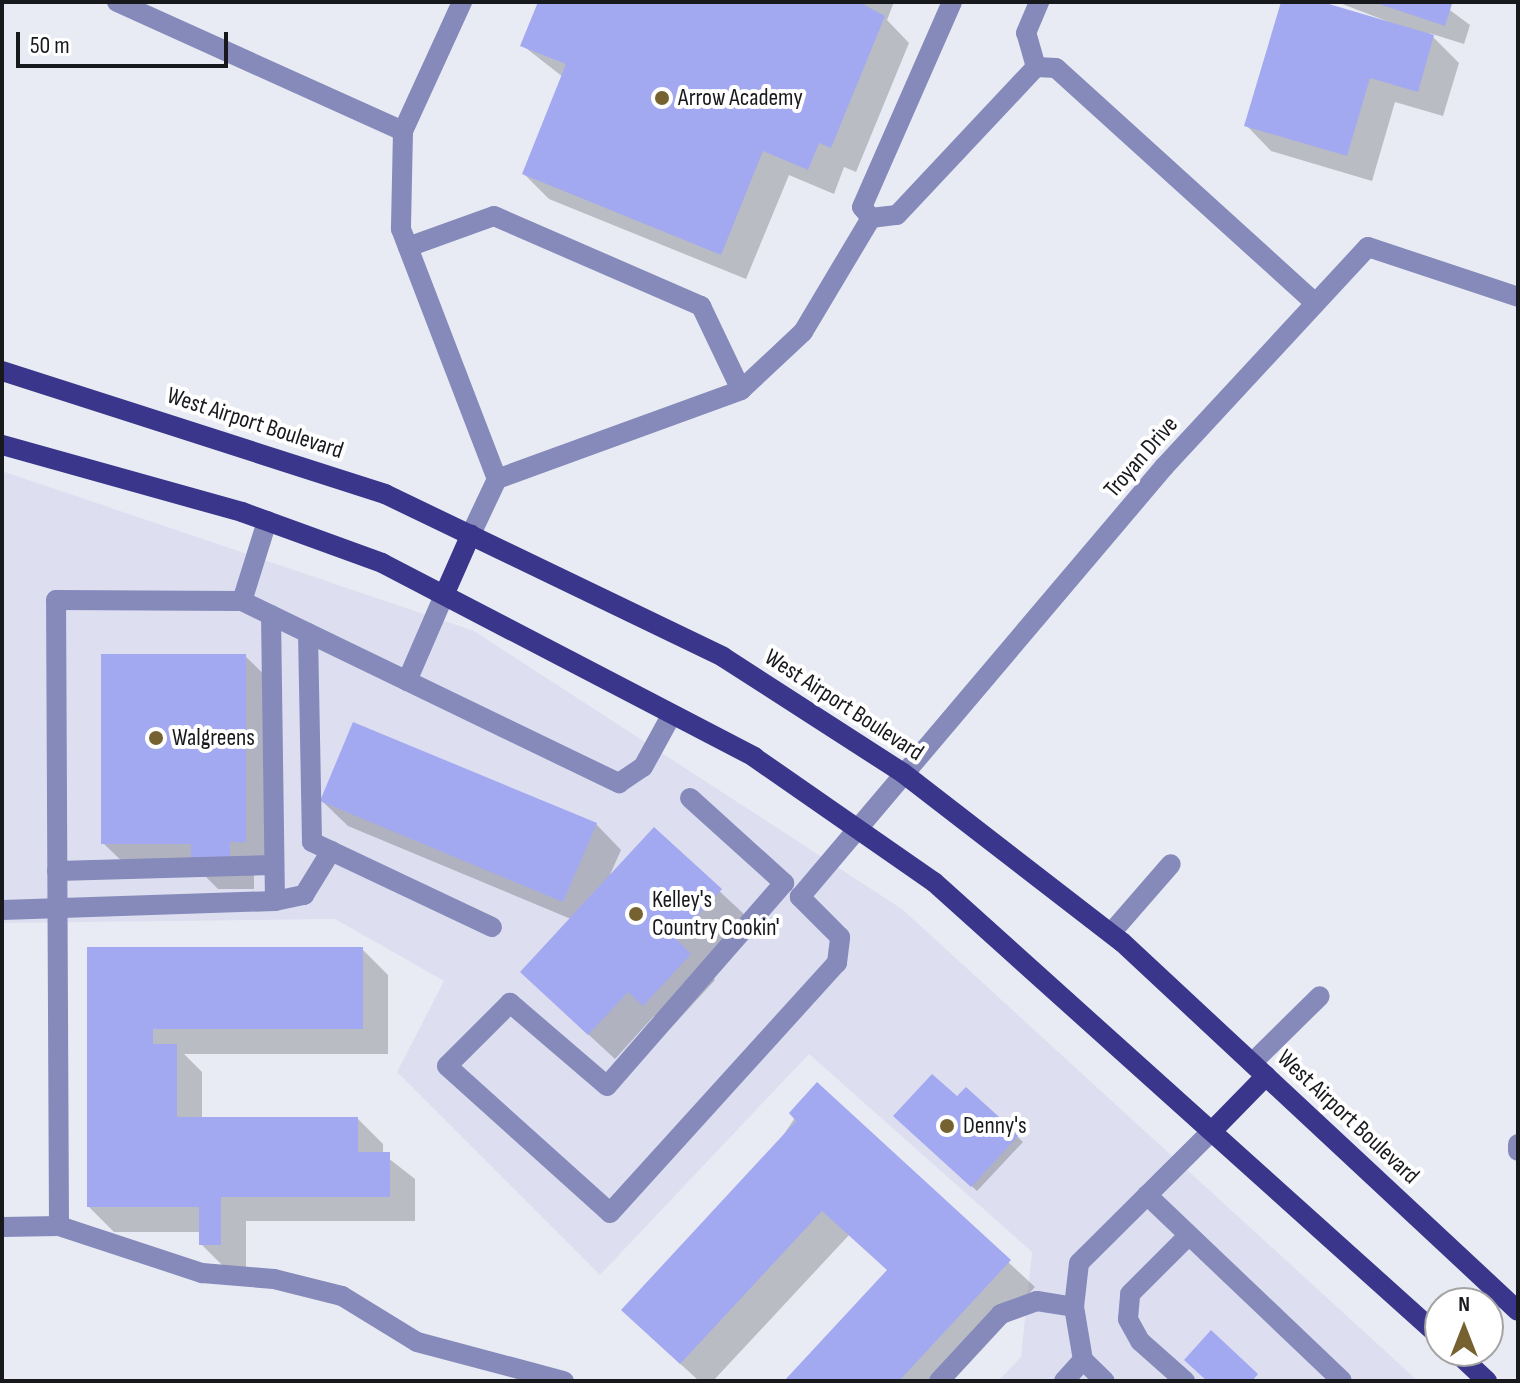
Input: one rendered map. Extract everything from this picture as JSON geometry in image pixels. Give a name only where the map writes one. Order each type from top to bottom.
[{"type":"main road","name":"West Airport Boulevard","points":[[2,371],[278,456],[471,534],[723,657],[903,773],[1111,933],[1518,1311]]},
{"type":"main road","points":[[2,445],[267,521],[445,593],[754,757],[934,882],[1215,1128],[1424,1322]]},
{"type":"main road","points":[[445,593],[471,534]]},
{"type":"main road","points":[[1215,1128],[1259,1069]]},
{"type":"main road","points":[[1472,1367],[1487,1381]]},
{"type":"street","points":[[117,2],[403,131]]},
{"type":"street","points":[[462,2],[403,131],[401,229],[497,479]]},
{"type":"street","points":[[871,218],[862,207],[952,2]]},
{"type":"street","points":[[1036,67],[1026,33],[1039,2]]},
{"type":"street","points":[[871,218],[897,215],[1036,67],[1056,68],[1315,303]]},
{"type":"street","points":[[408,247],[494,216],[701,306],[741,390]]},
{"type":"street","points":[[471,534],[497,479],[741,390],[803,332],[871,218]]},
{"type":"street","name":"Troyan Drive","points":[[800,897],[1164,467],[1368,247],[1518,297]]},
{"type":"street","points":[[242,601],[267,521]]},
{"type":"street","points":[[407,681],[445,593]]},
{"type":"street","points":[[59,1226],[56,600],[242,601],[619,783],[643,767],[672,714]]},
{"type":"street","points":[[271,615],[275,901]]},
{"type":"street","points":[[308,633],[312,842],[492,927]]},
{"type":"street","points":[[690,798],[800,897],[840,937],[837,963],[610,1213],[447,1066],[510,1003],[607,1086],[784,883]]},
{"type":"street","points":[[2,910],[275,901],[304,895],[331,851]]},
{"type":"street","points":[[1111,933],[1171,864]]},
{"type":"street","points":[[57,871],[274,865]]},
{"type":"street","points":[[1259,1069],[1320,996]]},
{"type":"street","points":[[1105,1381],[1083,1360],[1074,1307],[1079,1263],[1215,1128]]},
{"type":"street","points":[[1518,1144],[1518,1151]]},
{"type":"street","points":[[1147,1195],[1329,1377]]},
{"type":"street","points":[[2,1227],[59,1226],[202,1273],[274,1279],[342,1296],[417,1342],[564,1381]]},
{"type":"street","points":[[1185,1381],[1140,1341],[1128,1319],[1130,1294],[1189,1235]]},
{"type":"street","points":[[939,1381],[1001,1314],[1037,1301],[1074,1307]]},
{"type":"street","points":[[1064,1381],[1083,1360]]},
{"type":"shaded area","points":[[2,471],[474,631],[902,909],[1418,1381],[998,1381],[1021,1357],[1032,1252],[809,1054],[600,1275],[397,1072],[444,981],[335,919],[2,923]]},
{"type":"building","points":[[538,2],[859,2],[885,16],[831,148],[819,143],[808,170],[763,151],[721,255],[522,174],[566,64],[520,46]]},
{"type":"building","points":[[1281,2],[1322,2],[1434,35],[1418,92],[1370,78],[1347,156],[1244,126]]},
{"type":"building","points":[[1373,2],[1445,2],[1452,4],[1445,26]]},
{"type":"building","name":"Walgreens","points":[[101,654],[246,654],[246,842],[230,842],[230,865],[191,865],[191,844],[101,844]]},
{"type":"building","points":[[353,722],[597,823],[563,902],[320,801]]},
{"type":"building","name":"Kelley's Country Cookin'","points":[[654,827],[722,889],[676,939],[691,954],[643,1006],[628,992],[588,1035],[520,972]]},
{"type":"building","points":[[87,947],[363,947],[363,1029],[153,1029],[153,1044],[177,1044],[177,1117],[358,1117],[358,1152],[390,1152],[390,1197],[221,1197],[221,1245],[199,1245],[199,1207],[87,1207]]},
{"type":"building","points":[[932,1074],[957,1096],[966,1087],[1019,1135],[971,1187],[893,1116]]},
{"type":"building","points":[[817,1082],[1011,1260],[899,1381],[784,1381],[887,1270],[822,1211],[680,1364],[621,1310],[796,1121],[789,1113]]},
{"type":"building","points":[[1211,1330],[1258,1374],[1252,1381],[1207,1381],[1184,1360]]},
{"type":"place","name":"Arrow Academy","points":[[662,98]]},
{"type":"place","name":"Walgreens","points":[[156,738]]},
{"type":"place","name":"Kelley's Country Cookin'","points":[[636,914]]},
{"type":"place","name":"Denny's","points":[[947,1126]]}]
